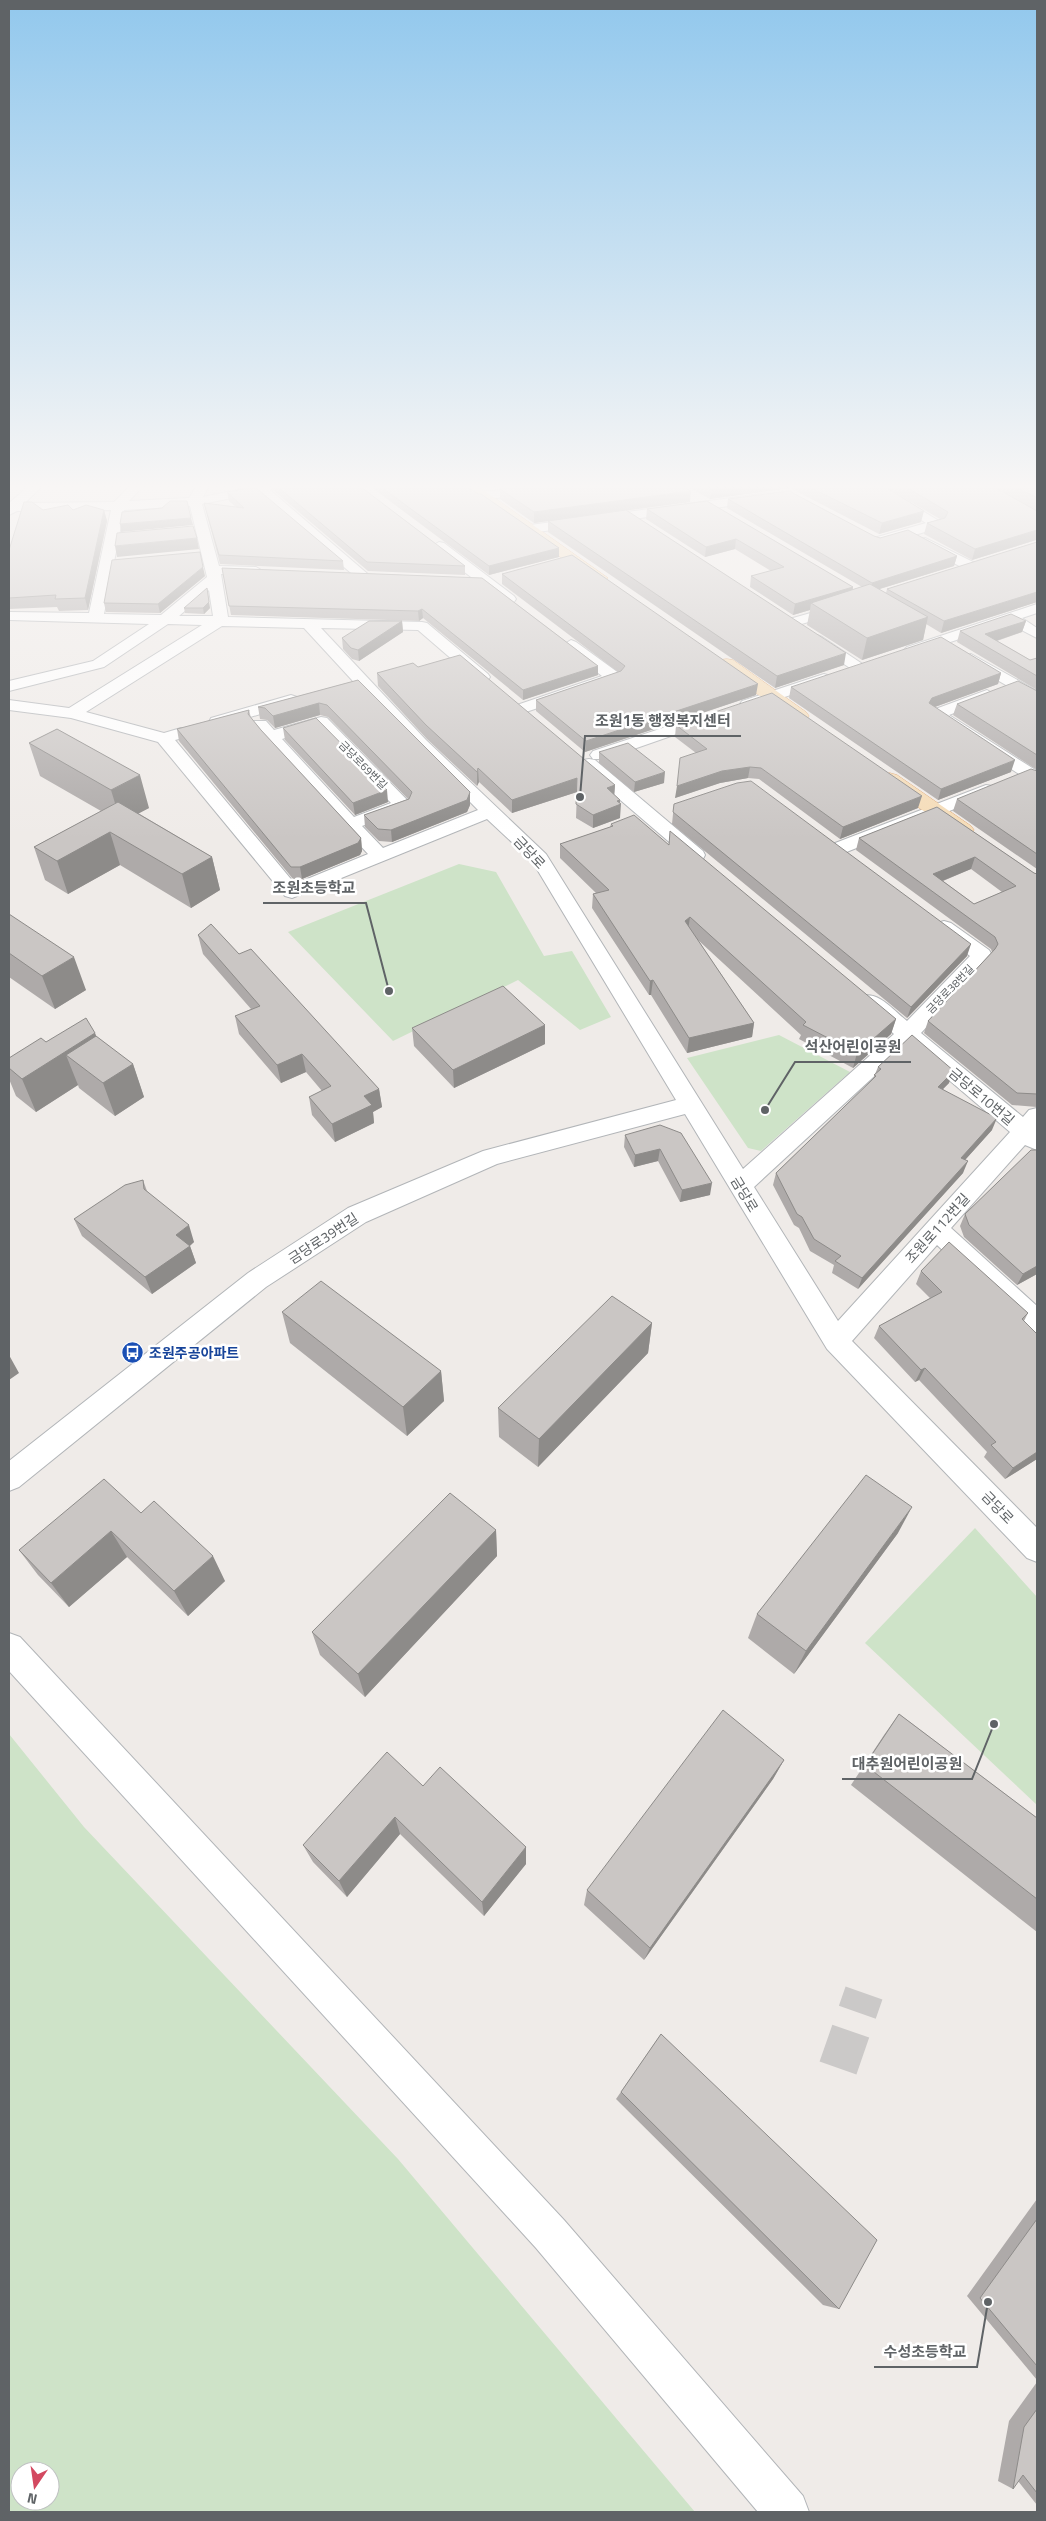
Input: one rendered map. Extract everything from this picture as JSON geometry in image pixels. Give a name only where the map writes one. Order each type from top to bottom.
[{"type":"main road","points":[[715,656],[811,724]]},
{"type":"main road","points":[[873,767],[975,837]]},
{"type":"street","points":[[96,618],[98,605]]},
{"type":"street","points":[[9,686],[98,664],[166,620],[182,605]]},
{"type":"street","points":[[218,605],[221,620]]},
{"type":"street","points":[[852,605],[787,620],[859,667]]},
{"type":"street","points":[[895,655],[1037,608]]},
{"type":"street","points":[[9,616],[422,626],[534,720]]},
{"type":"street","points":[[1010,617],[1037,634]]},
{"type":"street","points":[[72,713],[221,620]]},
{"type":"street","name":"금당로","points":[[308,623],[349,683],[489,812],[548,854],[740,1186],[836,1341],[1037,1548]]},
{"type":"street","points":[[924,631],[1037,698]]},
{"type":"street","points":[[520,709],[614,677],[558,636]]},
{"type":"street","points":[[710,867],[580,757],[729,711],[877,661]]},
{"type":"street","points":[[1015,685],[936,714],[1032,776]]},
{"type":"street","points":[[9,705],[72,713],[164,738],[303,696]]},
{"type":"street","points":[[249,712],[380,856]]},
{"type":"street","name":"금당로69번길","points":[[270,737],[321,722],[403,805],[351,824]]},
{"type":"street","points":[[164,738],[292,892],[489,812]]},
{"type":"street","points":[[837,849],[1005,782],[1032,776]]},
{"type":"street","points":[[822,837],[853,861]]},
{"type":"street","name":"금당로38번길","points":[[740,1186],[908,1034],[982,955],[926,914]]},
{"type":"street","name":"금당로10번길","points":[[854,989],[908,1034],[1033,1130]]},
{"type":"street","name":"금당로39번길","points":[[9,1478],[258,1280],[357,1215],[491,1157],[692,1104]]},
{"type":"street","name":"조원로112번길","points":[[836,1341],[936,1229],[1033,1130]]},
{"type":"street","points":[[936,1229],[1037,1322]]},
{"type":"street","points":[[9,1648],[550,2234],[787,2512]]},
{"type":"green space","points":[[459,864],[496,872],[544,956],[572,951],[611,1017],[580,1030],[518,980],[393,1041],[288,932]]},
{"type":"green space","points":[[779,1035],[850,1072],[761,1151],[748,1148],[687,1058]]},
{"type":"green space","points":[[975,1528],[1037,1597],[1037,1805],[865,1643]]},
{"type":"green space","points":[[9,1734],[84,1827],[398,2159],[695,2512],[9,2512]]},
{"type":"building","points":[[188,605],[206,605],[203,608],[184,608]]},
{"type":"building","points":[[517,605],[598,666],[523,690],[422,609],[418,611],[229,606]]},
{"type":"building","points":[[543,605],[644,605],[758,684],[586,741],[536,700],[621,671],[625,666]]},
{"type":"building","points":[[672,605],[772,605],[846,653],[777,676]]},
{"type":"building","points":[[814,605],[906,605],[928,617],[867,638]]},
{"type":"building","points":[[915,605],[996,605],[944,621]]},
{"type":"building","points":[[1011,614],[1026,621],[985,634],[1030,660],[1037,658],[1037,676],[960,631]]},
{"type":"building","points":[[369,621],[402,621],[358,650],[351,648],[342,638]]},
{"type":"building","points":[[941,637],[1001,673],[932,698],[929,703],[1015,760],[941,789],[791,687]]},
{"type":"building","points":[[460,655],[615,785],[607,788],[620,800],[617,801],[621,804],[593,815],[576,804],[577,778],[512,800],[478,768],[477,772],[426,725],[377,673],[413,663],[418,667]]},
{"type":"building","points":[[358,680],[470,792],[467,800],[391,830],[378,829],[364,815],[409,799],[412,792],[327,705],[319,703],[273,716],[265,708],[258,707]]},
{"type":"building","points":[[1018,681],[1037,691],[1037,755],[957,704]]},
{"type":"building","points":[[772,693],[922,796],[843,827],[761,768],[750,767],[722,771],[677,786],[680,758],[707,749],[676,725]]},
{"type":"building","points":[[249,710],[248,714],[261,730],[361,838],[358,843],[300,867],[291,867],[177,729]]},
{"type":"building","points":[[316,718],[387,790],[353,803],[283,728]]},
{"type":"building","points":[[57,729],[140,775],[111,790],[29,743]]},
{"type":"building","points":[[628,743],[665,772],[635,782],[599,752]]},
{"type":"building","points":[[1031,769],[1037,771],[1037,854],[957,799]]},
{"type":"building","points":[[751,781],[971,944],[911,1007],[673,812],[674,804],[737,783]]},
{"type":"building","points":[[118,802],[212,857],[182,874],[110,832],[57,861],[34,847]]},
{"type":"building","points":[[937,807],[1037,874],[1037,1094],[1017,1093],[928,1021],[995,949],[998,944],[995,937],[859,838]],"holes":[[[975,857],[1016,886],[974,904],[933,874]]]},
{"type":"building","points":[[634,815],[669,845],[670,831],[896,1019],[857,1053],[803,1025],[806,1022],[690,917],[685,921],[754,1023],[689,1038],[653,980],[650,981],[593,894],[609,890],[560,844],[613,826],[611,824]]},
{"type":"building","points":[[9,914],[74,957],[42,976],[9,953]]},
{"type":"building","points":[[211,924],[239,954],[251,949],[379,1089],[364,1096],[372,1105],[332,1124],[309,1097],[331,1086],[302,1054],[277,1065],[235,1016],[260,1006],[198,935]]},
{"type":"building","points":[[503,986],[545,1025],[453,1070],[412,1028]]},
{"type":"building","points":[[86,1018],[95,1033],[22,1079],[9,1068],[9,1058],[41,1038],[46,1042]]},
{"type":"building","points":[[912,1035],[954,1071],[938,1087],[997,1118],[961,1158],[968,1161],[862,1278],[835,1261],[841,1256],[814,1239],[802,1217],[797,1214],[776,1173],[876,1076],[874,1075],[881,1069],[878,1067]]},
{"type":"building","points":[[96,1036],[133,1064],[103,1083],[66,1055]]},
{"type":"building","points":[[660,1125],[681,1133],[712,1183],[682,1190],[660,1149],[635,1155],[625,1135]]},
{"type":"building","points":[[1031,1150],[1037,1150],[1037,1266],[1023,1274],[969,1225],[965,1214]]},
{"type":"building","points":[[143,1180],[144,1189],[189,1225],[176,1235],[190,1246],[145,1277],[74,1219],[125,1185]]},
{"type":"building","points":[[949,1242],[1028,1313],[1022,1319],[1037,1334],[1037,1452],[1013,1468],[991,1445],[996,1442],[925,1368],[921,1370],[879,1326],[942,1292],[921,1271]]},
{"type":"building","points":[[321,1281],[441,1371],[403,1407],[282,1312]]},
{"type":"building","points":[[612,1296],[652,1323],[539,1439],[498,1408]]},
{"type":"building","points":[[866,1475],[912,1507],[806,1651],[757,1614]]},
{"type":"building","points":[[104,1479],[141,1513],[154,1501],[213,1556],[174,1591],[111,1531],[51,1583],[19,1550]]},
{"type":"building","points":[[450,1493],[496,1530],[358,1674],[312,1632]]},
{"type":"building","points":[[723,1710],[784,1760],[650,1948],[587,1890]]},
{"type":"building","points":[[899,1714],[1037,1818],[1037,1899],[865,1765]]},
{"type":"building","points":[[387,1752],[423,1786],[440,1767],[526,1847],[482,1902],[395,1817],[339,1881],[303,1845]]},
{"type":"building","points":[[661,2034],[877,2240],[839,2309],[621,2092]]},
{"type":"building","points":[[1037,2219],[1037,2366],[980,2298]]},
{"type":"building","points":[[1037,2409],[1037,2493],[1023,2475],[1013,2489],[1024,2427]]},
{"type":"tunnel","points":[[838,2068],[864,1993]]},
{"type":"place","name":"조원1동 행정복지센터","points":[[580,797]]},
{"type":"place","name":"조원초등학교","points":[[389,991]]},
{"type":"place","name":"석산어린이공원","points":[[765,1110]]},
{"type":"place","name":"조원주공아파트","points":[[133,1352]]},
{"type":"place","name":"대추원어린이공원","points":[[994,1724]]},
{"type":"place","name":"수성초등학교","points":[[988,2302]]}]
